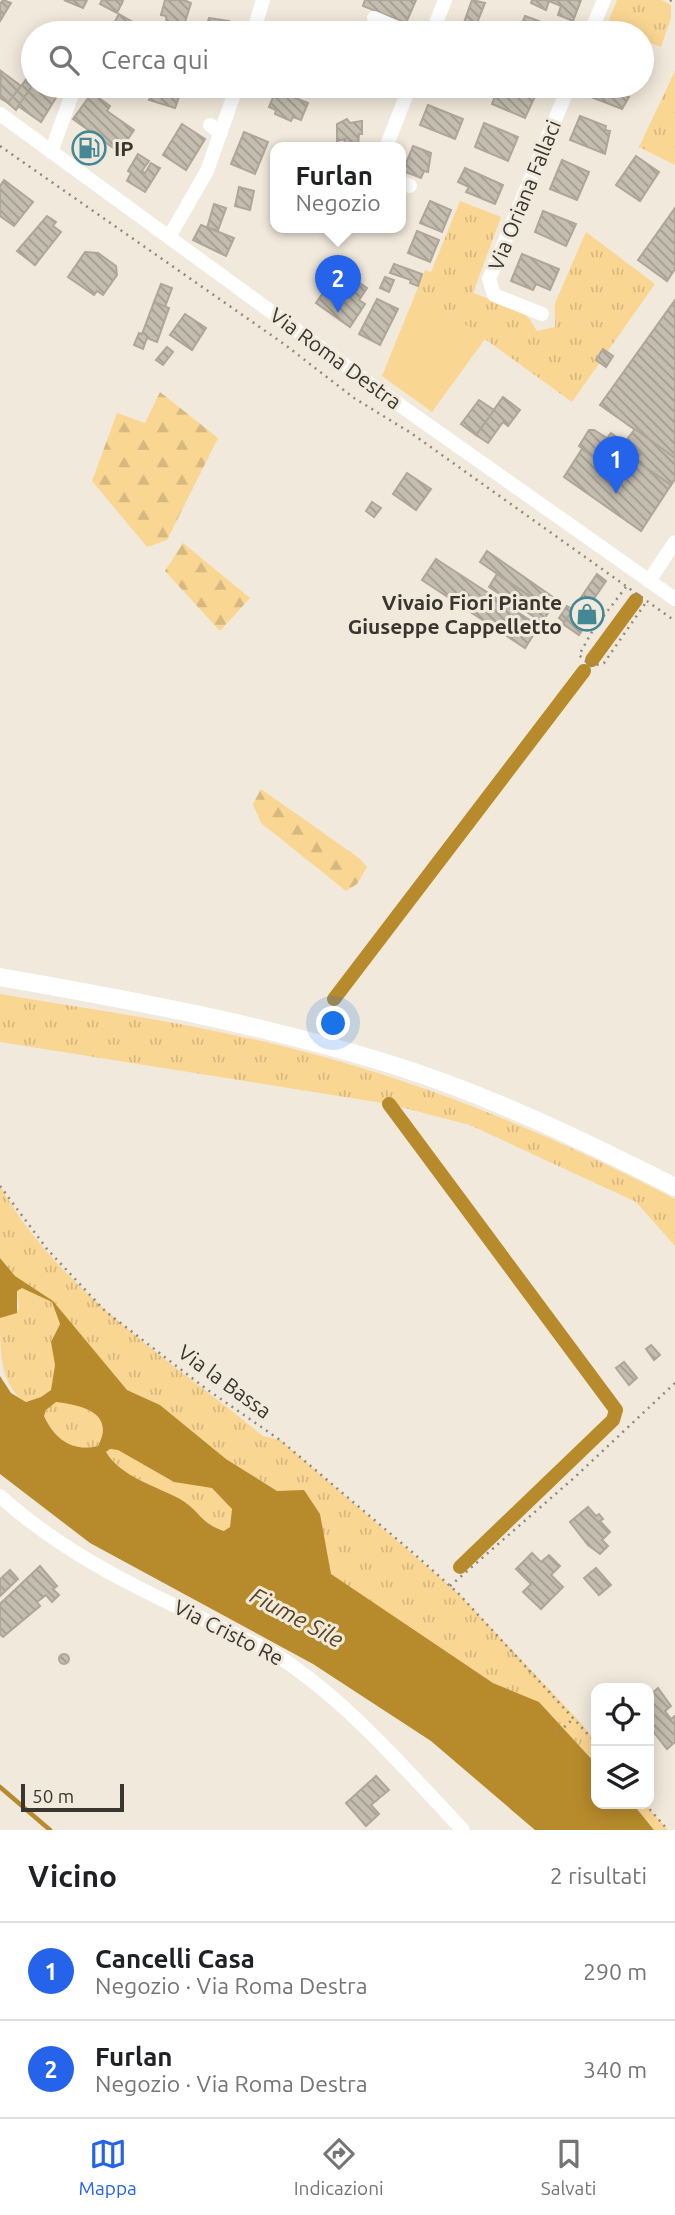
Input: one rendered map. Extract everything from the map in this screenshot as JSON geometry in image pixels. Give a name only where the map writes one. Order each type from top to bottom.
[{"type":"main road","points":[[7,979],[295,1037],[395,1066],[561,1129],[675,1187]]},
{"type":"street","points":[[248,0],[262,3],[257,21]]},
{"type":"street","points":[[437,21],[445,0]]},
{"type":"street","points":[[595,21],[604,0]]},
{"type":"street","points":[[374,18],[381,21]]},
{"type":"street","points":[[51,152],[71,98]]},
{"type":"street","points":[[169,237],[207,171],[215,129],[231,98]]},
{"type":"street","points":[[388,142],[405,98]]},
{"type":"street","name":"Via Oriana Fallaci","points":[[542,314],[494,295],[489,279],[564,98]]},
{"type":"street","name":"Via Roma Destra","points":[[0,114],[675,599]]},
{"type":"street","points":[[647,580],[675,542]]},
{"type":"street","name":"Via Cristo Re","points":[[0,1496],[28,1521],[96,1567],[260,1645],[293,1665],[365,1729],[463,1830]]},
{"type":"path","points":[[670,0],[675,4]]},
{"type":"path","points":[[0,146],[284,344],[354,398],[411,433],[675,621]]},
{"type":"path","points":[[647,580],[646,601],[604,663],[596,667],[586,662],[579,654],[583,645],[627,586],[647,580]]},
{"type":"path","name":"Via la Bassa","points":[[0,1186],[47,1249],[105,1311],[205,1388],[281,1440],[450,1586],[591,1737]]},
{"type":"path","points":[[450,1586],[675,1383]]},
{"type":"path","points":[[559,1732],[574,1718]]},
{"type":"path","points":[[649,1809],[668,1830]]},
{"type":"green space","points":[[617,0],[662,0],[671,5],[671,18],[661,47],[654,44],[654,21],[609,21]]},
{"type":"green space","points":[[675,71],[675,165],[639,147]]},
{"type":"green space","points":[[460,201],[501,217],[473,293],[525,313],[537,331],[555,327],[555,303],[586,232],[655,284],[572,402],[417,290],[425,270],[431,272]]},
{"type":"green space","points":[[417,290],[485,339],[432,412],[382,376]]},
{"type":"green space","points":[[160,392],[218,438],[167,540],[147,547],[92,481],[117,413],[145,423]]},
{"type":"green space","points":[[183,543],[250,598],[220,631],[165,571]]},
{"type":"green space","points":[[261,789],[359,858],[367,867],[357,884],[346,891],[261,823],[253,804]]},
{"type":"green space","points":[[0,994],[152,1019],[265,1042],[350,1065],[446,1096],[585,1154],[675,1199],[675,1246],[636,1202],[470,1125],[389,1104],[0,1042]]},
{"type":"green space","points":[[0,1186],[53,1259],[85,1292],[263,1436],[280,1440],[458,1593],[581,1723],[591,1736],[591,1759],[539,1702],[493,1683],[330,1574],[320,1514],[304,1491],[277,1491],[226,1459],[160,1405],[127,1390],[53,1302],[15,1276],[0,1258]]},
{"type":"green space","points":[[22,1287],[52,1302],[60,1324],[51,1342],[55,1365],[51,1390],[26,1402],[17,1395],[6,1377],[0,1343],[0,1318],[19,1309],[17,1291]]},
{"type":"green space","points":[[55,1402],[84,1408],[98,1418],[102,1425],[102,1434],[98,1446],[73,1445],[54,1432],[44,1416],[46,1410]]},
{"type":"green space","points":[[110,1449],[118,1450],[174,1482],[212,1487],[232,1509],[230,1527],[224,1531],[216,1527],[180,1499],[130,1474],[113,1461],[106,1452]]},
{"type":"green space","points":[[637,1809],[649,1809],[668,1830],[654,1830]]},
{"type":"water","name":"Fiume Sile","points":[[0,1258],[15,1276],[53,1301],[127,1390],[160,1405],[226,1459],[277,1491],[304,1490],[320,1514],[331,1574],[493,1683],[539,1702],[591,1759],[591,1809],[637,1809],[654,1830],[535,1830],[431,1741],[313,1664],[90,1543],[0,1474],[0,1376],[11,1393],[26,1402],[51,1390],[55,1365],[51,1342],[60,1324],[52,1302],[22,1288],[17,1291],[17,1313],[0,1318]],"holes":[[[56,1402],[93,1412],[99,1418],[102,1434],[98,1446],[81,1447],[66,1442],[59,1438],[44,1416],[46,1410]],[[110,1449],[118,1450],[174,1482],[212,1488],[232,1509],[230,1527],[224,1531],[216,1528],[180,1499],[121,1468],[106,1452]]]},
{"type":"building","points":[[3,0],[11,3],[0,21],[0,4]]},
{"type":"building","points":[[64,0],[87,0],[83,8]]},
{"type":"building","points":[[102,0],[123,1],[117,13],[100,4]]},
{"type":"building","points":[[165,0],[184,0],[191,3],[185,21],[166,21],[166,16],[161,15]]},
{"type":"building","points":[[365,0],[416,0],[407,21],[363,6]]},
{"type":"building","points":[[472,0],[485,3],[478,21],[464,21]]},
{"type":"building","points":[[532,0],[581,0],[573,21],[558,15],[561,6],[549,1],[546,10],[531,3]]},
{"type":"building","points":[[119,14],[131,21],[115,21]]},
{"type":"building","points":[[525,16],[539,21],[523,21]]},
{"type":"building","points":[[209,18],[229,21],[208,21]]},
{"type":"building","points":[[1,71],[21,86],[8,103],[0,98]]},
{"type":"building","points":[[21,86],[21,98],[24,98],[16,110],[8,103]]},
{"type":"building","points":[[24,98],[56,98],[41,122],[18,106]]},
{"type":"building","points":[[88,98],[99,98],[110,106],[107,111],[134,130],[119,152],[73,119]]},
{"type":"building","points":[[150,98],[179,98],[175,108],[149,100]]},
{"type":"building","points":[[273,98],[296,98],[308,103],[301,120],[293,117],[291,121],[275,114],[276,110],[269,107]]},
{"type":"building","points":[[494,98],[534,98],[525,118],[492,104]]},
{"type":"building","points":[[594,98],[628,98],[622,109]]},
{"type":"building","points":[[428,105],[463,119],[455,139],[420,125]]},
{"type":"building","points":[[580,116],[606,126],[605,130],[610,131],[605,154],[570,140]]},
{"type":"building","points":[[347,119],[350,123],[362,121],[362,134],[359,134],[358,142],[344,142],[345,139],[337,141],[337,124]]},
{"type":"building","points":[[484,123],[518,137],[508,161],[475,147]]},
{"type":"building","points":[[182,124],[205,139],[186,170],[163,155]]},
{"type":"building","points":[[244,132],[268,142],[255,174],[231,164]]},
{"type":"building","points":[[89,139],[101,147],[94,158],[82,149]]},
{"type":"building","points":[[413,146],[431,153],[428,172],[424,171],[421,178],[406,172],[406,164]]},
{"type":"building","points":[[138,154],[149,161],[142,171],[145,173],[151,163],[160,168],[145,192],[127,181],[131,173],[128,171]]},
{"type":"building","points":[[636,156],[659,172],[640,201],[616,185]]},
{"type":"building","points":[[562,160],[589,172],[577,200],[550,189]]},
{"type":"building","points":[[465,168],[503,185],[495,204],[466,192],[469,187],[458,182]]},
{"type":"building","points":[[4,180],[33,202],[14,226],[0,216],[0,186]]},
{"type":"building","points":[[239,187],[254,191],[250,210],[235,206]]},
{"type":"building","points":[[430,201],[451,210],[442,232],[420,223]]},
{"type":"building","points":[[214,204],[226,208],[218,230],[207,228]]},
{"type":"building","points":[[675,208],[675,269],[667,281],[638,260]]},
{"type":"building","points":[[543,211],[576,224],[566,246],[535,232]]},
{"type":"building","points":[[47,216],[56,222],[53,226],[61,232],[35,265],[17,251]]},
{"type":"building","points":[[201,225],[234,238],[226,256],[193,240]]},
{"type":"building","points":[[417,231],[439,240],[430,262],[408,253]]},
{"type":"building","points":[[85,252],[98,253],[116,266],[117,275],[103,295],[97,291],[94,295],[68,277]]},
{"type":"building","points":[[522,254],[559,269],[550,290],[536,284],[533,290],[511,281]]},
{"type":"building","points":[[394,264],[422,274],[418,286],[410,283],[411,280],[390,273]]},
{"type":"building","points":[[345,273],[367,288],[359,300],[365,304],[350,327],[316,303],[332,280],[337,284]]},
{"type":"building","points":[[385,277],[394,280],[389,292],[380,288]]},
{"type":"building","points":[[161,284],[172,288],[165,307],[154,302]]},
{"type":"building","points":[[377,299],[398,309],[380,345],[359,334]]},
{"type":"building","points":[[675,300],[675,458],[600,405]]},
{"type":"building","points":[[154,302],[169,308],[157,342],[147,338],[143,349],[134,345],[139,333],[142,334]]},
{"type":"building","points":[[185,314],[206,328],[192,350],[170,335]]},
{"type":"building","points":[[167,347],[173,352],[163,365],[156,360]]},
{"type":"building","points":[[603,349],[613,356],[606,367],[596,360]]},
{"type":"building","points":[[503,397],[520,410],[508,426],[503,422],[488,443],[476,435]]},
{"type":"building","points":[[479,400],[494,410],[476,435],[461,424]]},
{"type":"building","points":[[635,429],[675,458],[675,479],[671,485],[636,461],[640,454],[624,443]]},
{"type":"building","points":[[589,430],[607,438],[611,433],[640,454],[624,478],[579,446]]},
{"type":"building","points":[[582,449],[624,478],[636,461],[671,485],[641,531],[564,477]]},
{"type":"building","points":[[407,473],[431,489],[416,510],[393,494]]},
{"type":"building","points":[[372,502],[381,508],[374,517],[366,511]]},
{"type":"building","points":[[487,551],[557,600],[550,610],[480,562]]},
{"type":"building","points":[[436,559],[539,626],[525,648],[422,580]]},
{"type":"building","points":[[497,574],[550,610],[542,622],[489,587]]},
{"type":"building","points":[[597,574],[606,581],[589,606],[595,610],[579,635],[563,624]]},
{"type":"building","points":[[567,606],[573,610],[564,622],[559,618]]},
{"type":"building","points":[[651,1345],[660,1355],[654,1360],[646,1349]]},
{"type":"building","points":[[624,1362],[637,1378],[629,1385],[616,1368]]},
{"type":"building","points":[[588,1507],[596,1516],[599,1514],[603,1519],[600,1521],[610,1532],[602,1540],[608,1546],[600,1554],[588,1545],[570,1522]]},
{"type":"building","points":[[532,1553],[541,1562],[549,1555],[560,1566],[551,1575],[563,1587],[541,1609],[523,1592],[531,1584],[516,1569]]},
{"type":"building","points":[[40,1566],[57,1586],[53,1589],[59,1595],[52,1602],[46,1595],[37,1602],[40,1606],[3,1637],[0,1634],[0,1604]]},
{"type":"building","points":[[596,1568],[611,1585],[599,1595],[584,1578]]},
{"type":"building","points":[[10,1570],[18,1579],[0,1596],[0,1579]]},
{"type":"building","points":[[64,1654],[68,1655],[68,1663],[64,1664],[60,1663],[59,1659],[60,1655]]},
{"type":"building","points":[[658,1688],[671,1706],[665,1711],[671,1719],[675,1716],[675,1742],[667,1749],[654,1733],[654,1692]]},
{"type":"building","points":[[376,1776],[389,1790],[371,1805],[379,1814],[366,1826],[346,1803]]},
{"type":"waterway","points":[[592,660],[636,600]]},
{"type":"waterway","points":[[334,999],[584,671]]},
{"type":"waterway","points":[[389,1104],[616,1410],[613,1420],[460,1567]]},
{"type":"waterway","points":[[0,1787],[50,1830]]},
{"type":"place","name":"IP","points":[[89,148]]},
{"type":"place","name":"Furlan","points":[[338,313]]},
{"type":"place","name":"Cancelli Casa","points":[[616,494]]},
{"type":"place","name":"Vivaio Fiori Piante Giuseppe Cappelletto","points":[[587,614]]}]
